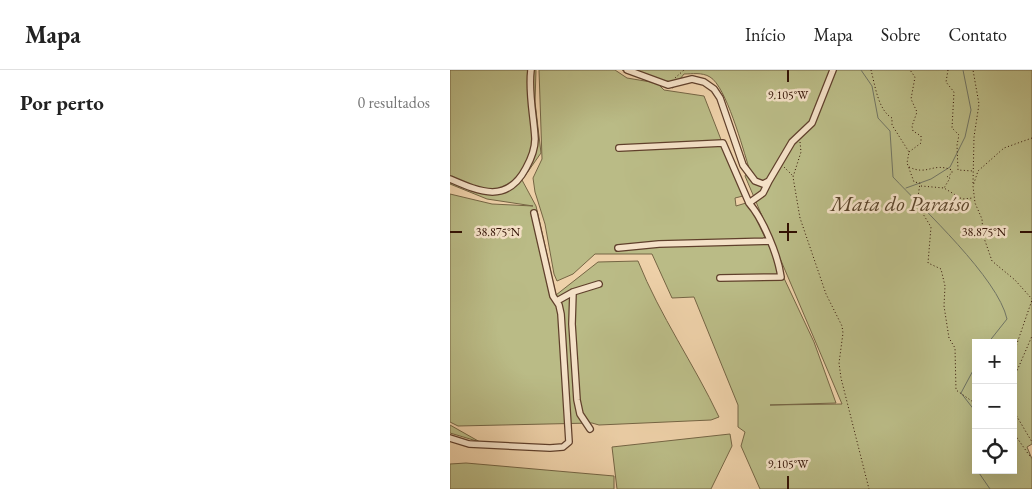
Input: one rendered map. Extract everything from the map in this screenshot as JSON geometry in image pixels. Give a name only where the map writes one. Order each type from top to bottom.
[{"type":"street","points":[[450,179],[483,192],[496,192],[506,190],[521,177],[534,151],[531,70]]},
{"type":"street","points":[[627,70],[668,85],[692,79],[704,82],[714,89],[720,98],[743,165],[755,181],[763,184],[769,181]]},
{"type":"street","points":[[749,203],[762,193],[779,162],[800,134],[812,123],[833,70]]},
{"type":"street","points":[[619,148],[723,143],[749,203],[759,214],[779,264],[781,277],[720,278]]},
{"type":"street","points":[[450,438],[469,444],[550,448],[563,447],[569,442],[561,314],[553,296],[534,213]]},
{"type":"street","points":[[618,248],[659,244],[769,241]]},
{"type":"street","points":[[556,301],[573,292],[599,284]]},
{"type":"street","points":[[573,292],[572,324],[577,400],[580,414],[590,429]]},
{"type":"path","points":[[673,84],[676,77],[684,70]]},
{"type":"path","points":[[871,70],[882,106],[887,115],[892,118],[892,124],[909,152],[908,167],[914,182],[920,183],[921,186],[944,188],[962,199],[974,198]]},
{"type":"path","points":[[909,152],[921,142],[921,136],[913,131],[912,126],[917,112],[912,99],[915,77],[910,70]]},
{"type":"path","points":[[948,70],[946,82],[954,92],[952,128],[960,135],[957,145],[958,170],[973,171]]},
{"type":"path","points":[[973,70],[979,104],[973,186],[974,198],[982,219],[983,236],[992,261],[1015,280],[1032,300],[1017,343]]},
{"type":"path","points":[[800,134],[801,152],[794,177],[800,218],[826,294],[842,326],[843,333],[839,362],[841,378],[869,489]]},
{"type":"path","points":[[973,186],[978,171],[1004,148],[1032,138]]},
{"type":"path","points":[[779,162],[794,177]]},
{"type":"path","points":[[908,167],[917,171],[941,166],[952,170],[952,173],[947,177],[950,178],[944,188]]},
{"type":"path","points":[[921,186],[917,204],[931,227],[928,263],[941,269],[945,286],[944,306],[950,338],[955,348],[956,390],[960,395],[972,402]]},
{"type":"path","points":[[1017,371],[1032,336]]},
{"type":"path","points":[[1017,417],[1032,442]]},
{"type":"path","points":[[1017,438],[1028,455],[1032,456]]},
{"type":"green space","points":[[450,70],[536,70],[535,102],[541,153],[522,180],[536,206],[556,295],[598,262],[638,261],[656,301],[719,417],[711,420],[599,425],[592,423],[458,426],[450,422],[450,194],[492,204],[533,206],[487,199],[450,184]]},
{"type":"green space","name":"Mata do Paraíso","points":[[539,70],[615,70],[627,78],[657,83],[664,90],[704,96],[743,196],[735,198],[736,206],[746,203],[751,208],[814,342],[836,403],[770,405],[842,404],[745,176],[749,168],[722,92],[710,77],[704,74],[684,74],[673,88],[622,70],[1032,70],[1032,444],[1027,447],[1032,459],[1032,489],[760,489],[741,446],[745,432],[738,427],[738,405],[694,297],[672,298],[652,254],[595,254],[573,274],[557,281],[533,178],[542,159]]},
{"type":"green space","points":[[450,425],[480,442],[450,433]]},
{"type":"green space","points":[[730,434],[732,446],[711,489],[617,489],[612,447]]},
{"type":"green space","points":[[466,463],[614,476],[614,489],[450,489],[450,464]]},
{"type":"waterway","points":[[861,70],[872,86],[878,118],[890,131],[893,177],[975,264],[1001,302],[1007,319],[991,339]]},
{"type":"waterway","points":[[906,188],[931,179],[950,167],[965,137],[971,110],[963,70]]},
{"type":"waterway","points":[[972,372],[961,393],[972,407]]},
{"type":"waterway","points":[[980,474],[990,489]]}]
